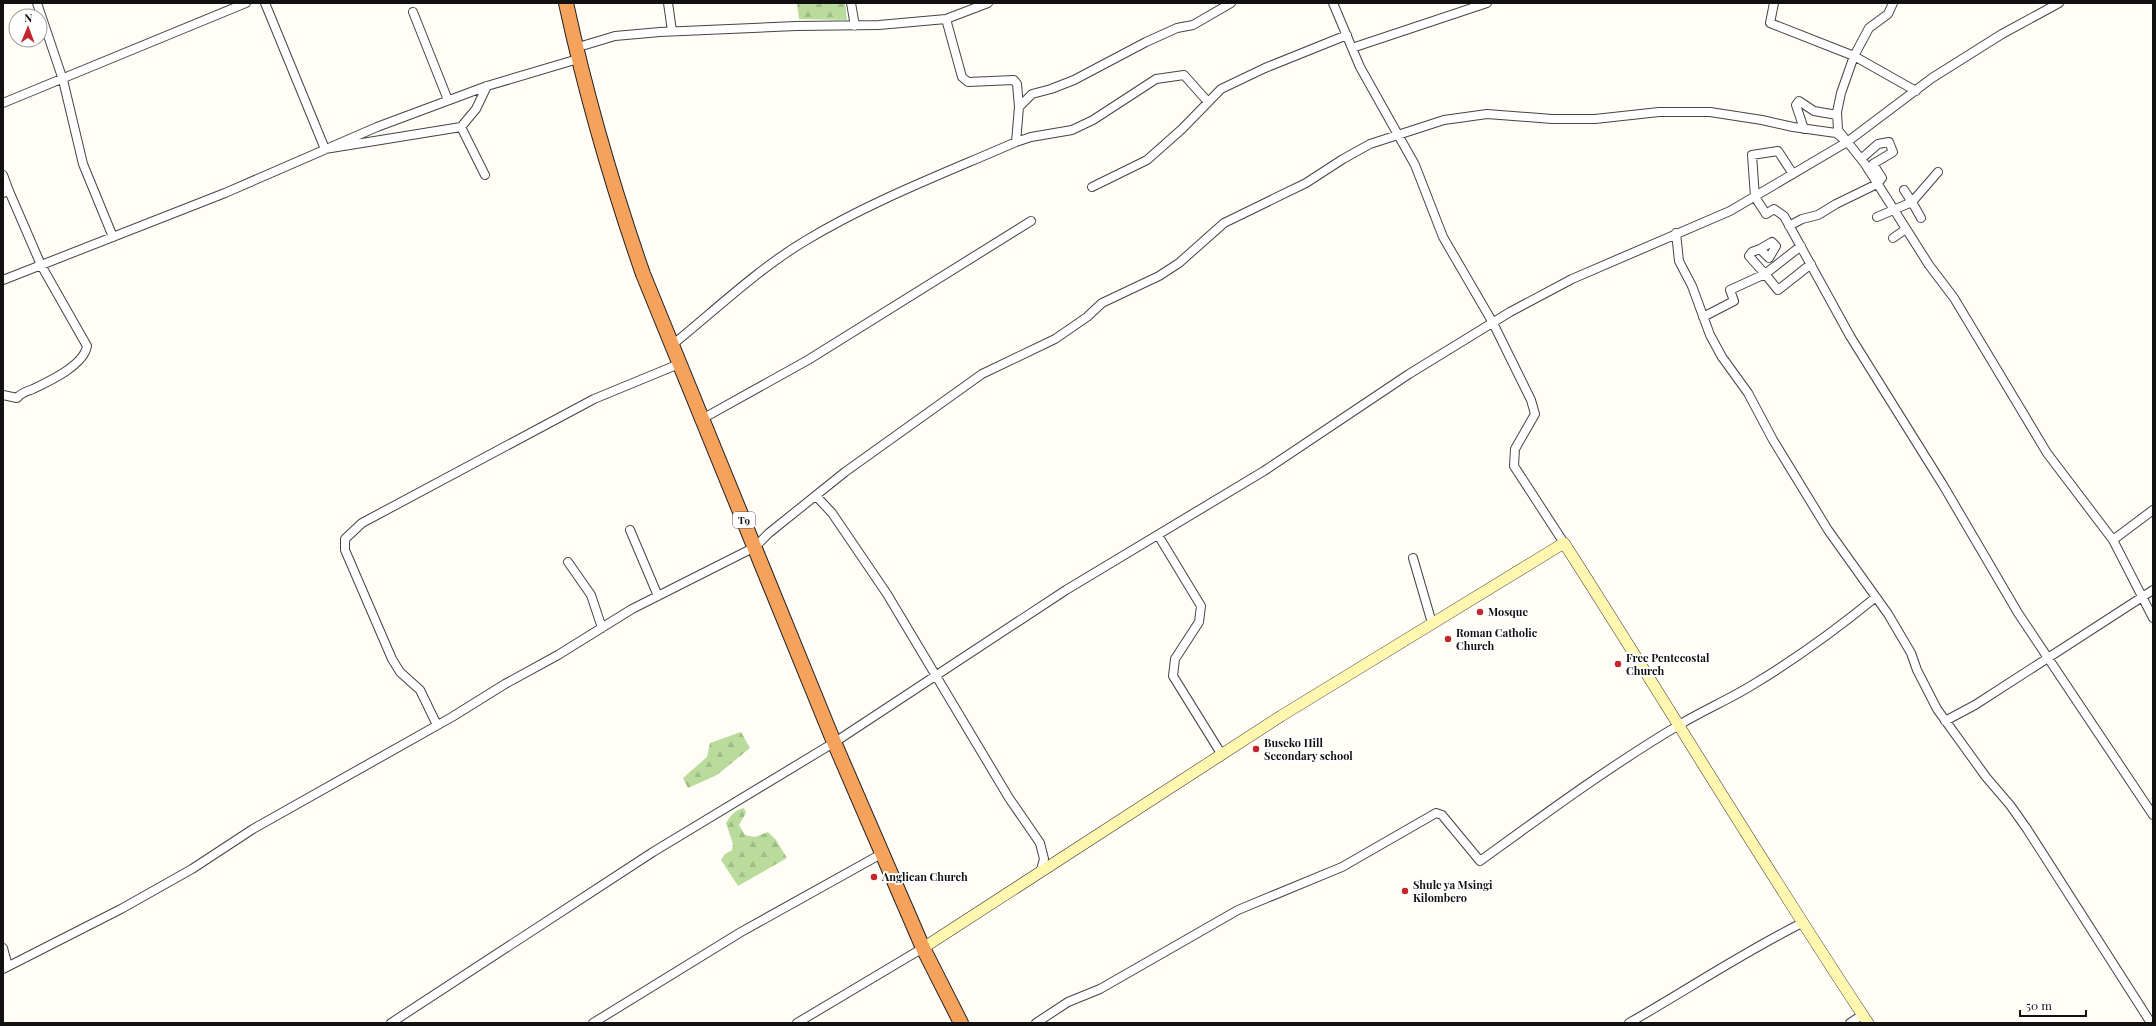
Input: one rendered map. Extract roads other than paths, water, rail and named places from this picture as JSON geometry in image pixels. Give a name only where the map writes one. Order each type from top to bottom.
[{"type":"highway","name":"T9","points":[[566,3],[577,53],[617,200],[643,274],[671,346],[835,742],[923,948],[961,1023]]},
{"type":"street","points":[[3,103],[64,80],[246,3]]},
{"type":"street","points":[[265,3],[325,150]]},
{"type":"street","points":[[668,3],[672,31]]},
{"type":"street","points":[[851,3],[855,26]]},
{"type":"street","points":[[3,280],[225,193],[378,127],[577,53],[615,36],[672,31],[855,26],[946,19],[988,3]]},
{"type":"street","points":[[1019,107],[1032,94],[1051,89],[1074,80],[1146,42],[1177,28],[1193,25],[1231,3]]},
{"type":"street","points":[[1333,3],[1372,92],[1415,165],[1443,237],[1493,323],[1531,400],[1534,414],[1515,449],[1514,466],[1680,725],[1802,924],[1865,1019],[1850,1023]]},
{"type":"street","points":[[1352,48],[1487,3]]},
{"type":"street","points":[[1774,3],[1770,23],[1854,56],[1916,90]]},
{"type":"street","points":[[1893,3],[1888,14],[1869,28],[1854,56],[1841,93],[1837,115],[1838,130],[1861,159],[1906,229],[1954,298],[2048,453],[2113,540],[2153,618]]},
{"type":"street","points":[[391,1023],[653,852],[835,742],[1066,590],[1264,471],[1376,394],[1493,323],[1572,280],[1676,233],[1730,211],[1755,197],[1847,142],[1916,90],[2002,34],[2060,3]]},
{"type":"street","points":[[39,4],[64,80],[83,164],[113,237]]},
{"type":"street","points":[[412,12],[448,100]]},
{"type":"street","points":[[946,19],[962,77],[968,82],[1014,80],[1017,84],[1019,107],[1016,142]]},
{"type":"street","points":[[1092,187],[1147,160],[1182,129],[1221,90],[1265,68],[1347,35]]},
{"type":"street","points":[[671,346],[757,276],[804,242],[859,212],[1016,142],[1031,137],[1072,130],[1093,120],[1156,79],[1184,75],[1208,102]]},
{"type":"street","points":[[325,150],[462,127],[476,109],[487,86]]},
{"type":"street","points":[[1804,129],[1796,105],[1799,101],[1814,111],[1837,115]]},
{"type":"street","points":[[3,948],[6,968],[121,909],[186,873],[253,829],[437,725],[632,609],[755,547],[769,533],[845,472],[982,374],[1055,339],[1087,317],[1102,303],[1159,276],[1179,262],[1224,223],[1306,183],[1370,144],[1444,120],[1487,114],[1552,119],[1595,119],[1659,112],[1710,112],[1804,129],[1836,133],[1847,142]]},
{"type":"street","points":[[462,127],[485,175]]},
{"type":"street","points":[[1789,226],[1802,219],[1818,216],[1836,204],[1878,184],[1882,178],[1873,164],[1893,152],[1889,142],[1878,144],[1861,159]]},
{"type":"street","points":[[1792,174],[1778,151],[1752,155],[1755,197],[1766,214],[1774,209],[1784,216],[1854,342],[1943,486],[2018,613],[2153,815]]},
{"type":"street","points":[[1877,217],[1912,202],[1938,172]]},
{"type":"street","points":[[3,175],[6,192],[41,265],[81,332],[87,346],[86,352],[77,364],[41,385],[21,393],[17,398],[3,396]]},
{"type":"street","points":[[1904,190],[1921,218]]},
{"type":"street","points":[[702,419],[808,360],[1031,222]]},
{"type":"street","points":[[1893,238],[1906,229]]},
{"type":"street","points":[[1676,233],[1679,262],[1692,286],[1710,335],[1722,357],[1748,393],[1773,440],[1809,500],[1843,552],[1876,597],[1911,653],[1928,695],[1945,721],[2027,829],[2111,962],[2152,1023]]},
{"type":"street","points":[[1703,317],[1734,301],[1730,290],[1765,274],[1801,246]]},
{"type":"street","points":[[1760,249],[1752,252],[1748,256],[1778,290],[1811,264]]},
{"type":"street","points":[[437,725],[420,690],[400,672],[392,659],[345,550],[345,539],[362,523],[509,443],[594,399],[679,364]]},
{"type":"street","points":[[816,496],[832,513],[887,594],[1009,798],[1040,843],[1044,859],[1040,873]]},
{"type":"street","points":[[2113,540],[2153,510]]},
{"type":"street","points":[[630,530],[658,596]]},
{"type":"street","points":[[1158,535],[1201,606],[1199,622],[1175,659],[1174,676],[1222,755]]},
{"type":"street","points":[[797,1023],[923,948],[1222,755],[1432,622],[1564,543]]},
{"type":"street","points":[[1413,558],[1432,622]]},
{"type":"street","points":[[568,562],[591,595],[602,628]]},
{"type":"street","points":[[1945,721],[1975,705],[2153,590]]},
{"type":"street","points":[[1036,1023],[1068,1002],[1100,989],[1238,910],[1342,867],[1436,813],[1442,815],[1480,861],[1545,814],[1680,725],[1754,685],[1831,634],[1876,597]]},
{"type":"street","points":[[593,1023],[741,932],[883,853]]},
{"type":"street","points":[[1629,1023],[1670,1001],[1759,945],[1802,924]]},
{"type":"place","name":"Mosque","points":[[1480,612]]},
{"type":"place","name":"Roman Catholic Church","points":[[1448,639]]},
{"type":"place","name":"Free Pentecostal Church","points":[[1618,664]]},
{"type":"place","name":"Buseko Hill Secondary school","points":[[1256,749]]},
{"type":"place","name":"Anglican Church","points":[[874,877]]},
{"type":"place","name":"Shule ya Msingi Kilombero","points":[[1405,891]]}]
